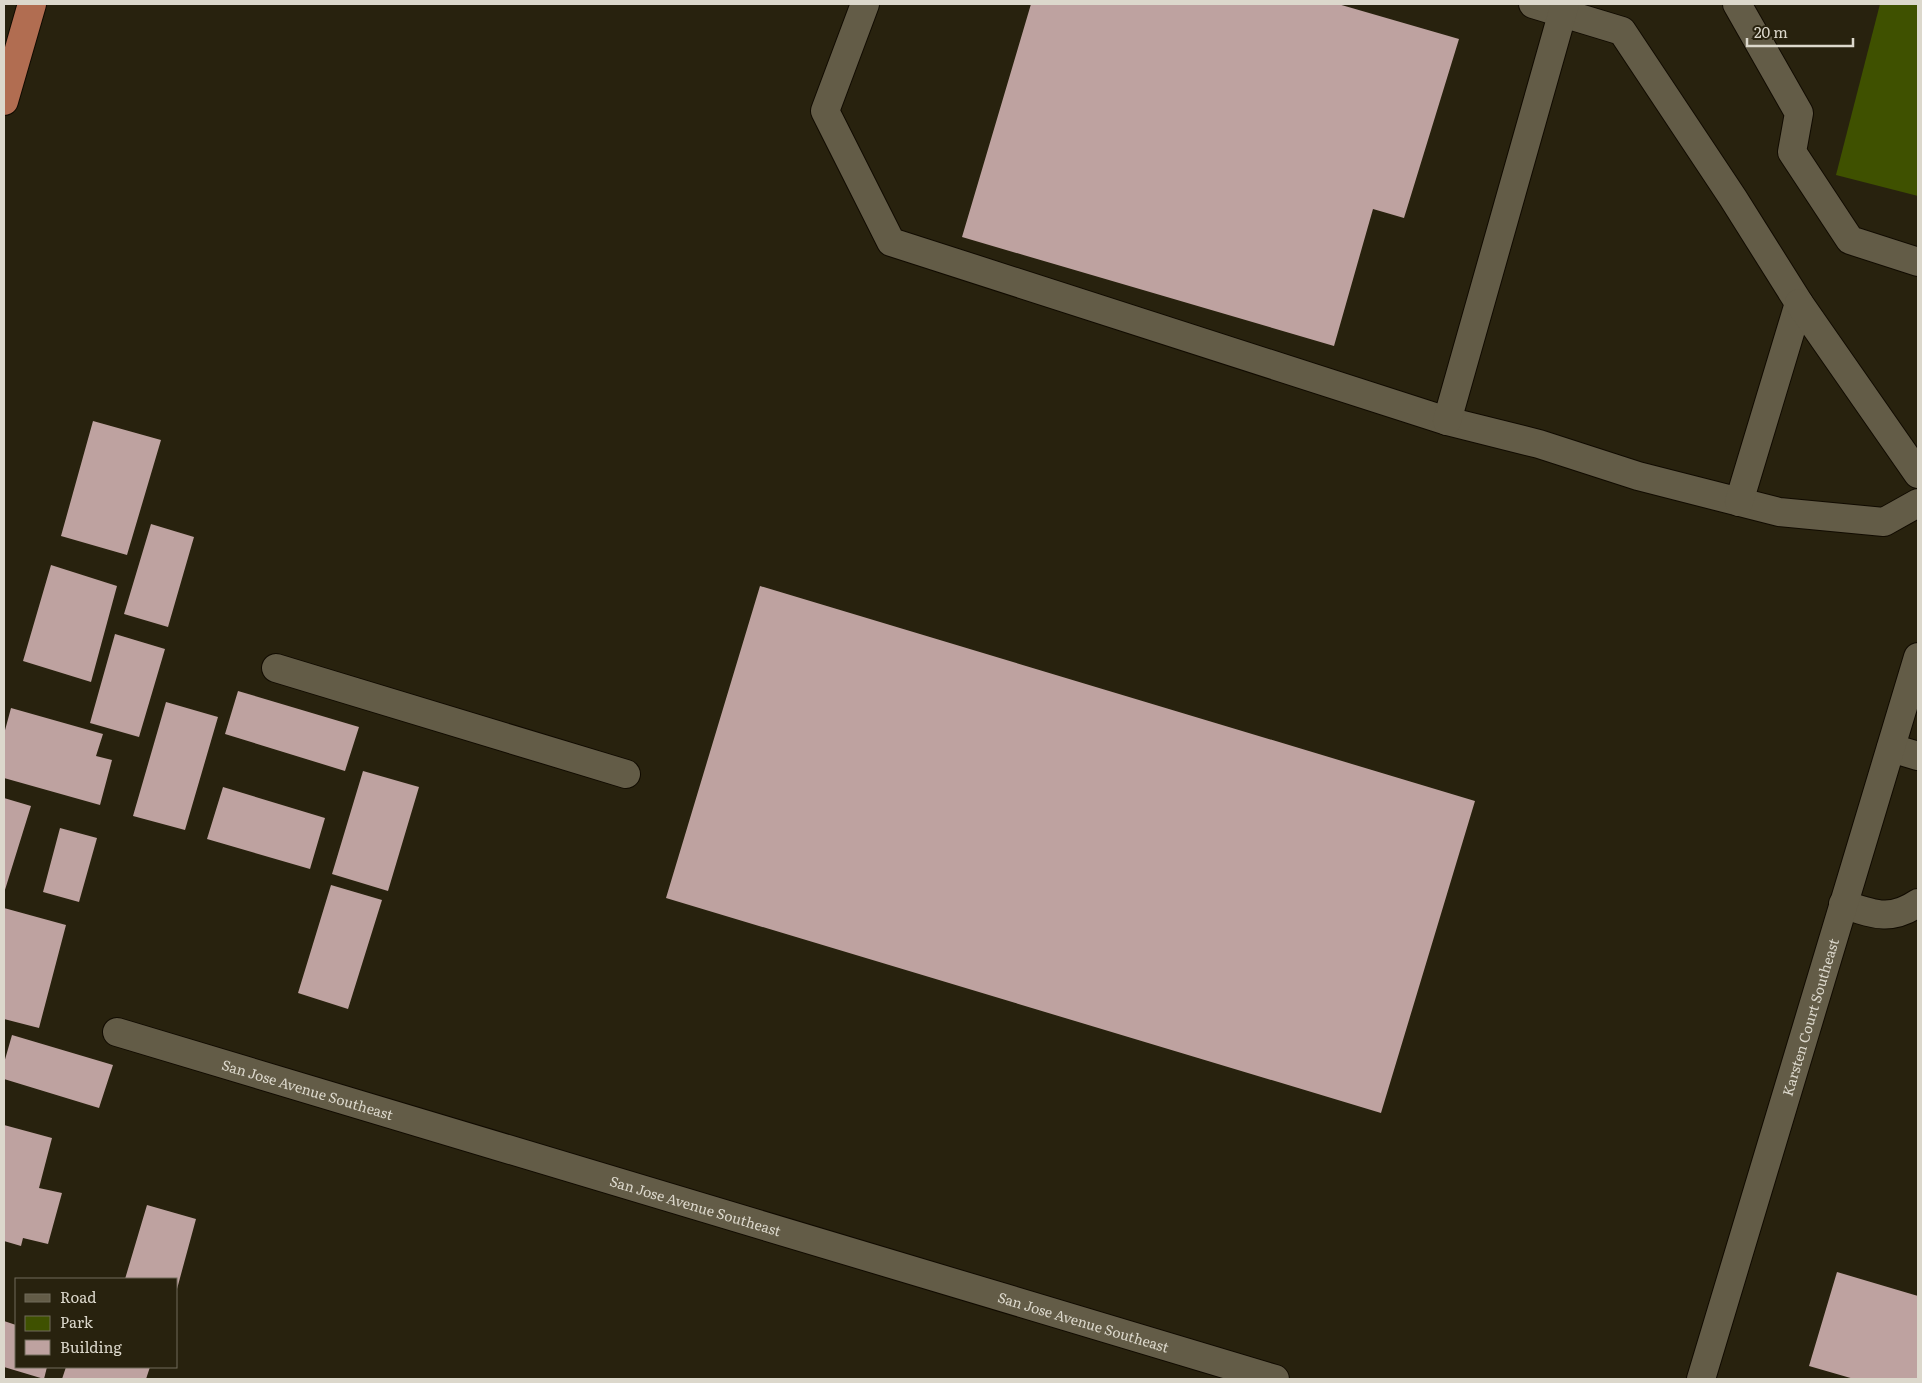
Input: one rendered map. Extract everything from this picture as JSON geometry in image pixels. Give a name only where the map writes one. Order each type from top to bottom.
[{"type":"highway","points":[[4,101],[32,4]]},
{"type":"street","points":[[866,4],[825,111],[891,242],[1447,421],[1539,444],[1638,476],[1739,502],[1779,512],[1884,522],[1918,504]]},
{"type":"street","points":[[1534,4],[1564,8],[1622,31],[1733,198],[1799,303],[1918,474]]},
{"type":"street","points":[[1737,4],[1799,113],[1792,152],[1850,240],[1918,262]]},
{"type":"street","points":[[1447,421],[1564,8]]},
{"type":"street","points":[[1739,502],[1799,303]]},
{"type":"street","name":"Karsten Court Southeast","points":[[1701,1379],[1918,657]]},
{"type":"street","points":[[276,668],[626,774]]},
{"type":"street","points":[[1890,748],[1918,756]]},
{"type":"street","points":[[1843,904],[1880,916],[1908,911],[1918,904]]},
{"type":"street","name":"San Jose Avenue Southeast","points":[[117,1032],[1275,1379]]},
{"type":"green space","points":[[1880,4],[1918,4],[1918,196],[1836,175]]},
{"type":"building","points":[[1031,4],[1338,4],[1459,39],[1404,218],[1373,209],[1334,346],[962,237]]},
{"type":"building","points":[[93,421],[161,440],[127,555],[61,536]]},
{"type":"building","points":[[151,524],[194,537],[168,627],[124,614]]},
{"type":"building","points":[[51,565],[117,586],[91,682],[23,661]]},
{"type":"building","points":[[760,586],[1475,801],[1381,1113],[666,898]]},
{"type":"building","points":[[115,634],[165,649],[139,737],[90,723]]},
{"type":"building","points":[[238,691],[359,727],[345,771],[225,734]]},
{"type":"building","points":[[166,702],[218,717],[185,830],[133,816]]},
{"type":"building","points":[[11,708],[103,734],[96,756],[112,760],[100,805],[4,778],[4,734]]},
{"type":"building","points":[[363,771],[419,787],[388,891],[332,874]]},
{"type":"building","points":[[223,787],[325,818],[310,869],[207,839]]},
{"type":"building","points":[[4,798],[31,806],[4,893]]},
{"type":"building","points":[[60,828],[97,838],[79,902],[43,892]]},
{"type":"building","points":[[331,885],[382,900],[348,1009],[298,993]]},
{"type":"building","points":[[4,908],[66,925],[39,1028],[4,1019]]},
{"type":"building","points":[[12,1035],[113,1065],[99,1108],[4,1079],[4,1063]]},
{"type":"building","points":[[4,1125],[52,1138],[39,1188],[62,1193],[48,1244],[23,1238],[21,1246],[4,1241]]},
{"type":"building","points":[[147,1205],[196,1219],[178,1285],[178,1278],[125,1278]]},
{"type":"building","points":[[1837,1272],[1918,1296],[1918,1379],[1854,1379],[1809,1366]]},
{"type":"building","points":[[4,1321],[15,1325],[15,1368],[47,1368],[44,1379],[4,1367]]},
{"type":"building","points":[[66,1368],[150,1368],[146,1379],[62,1379]]}]
